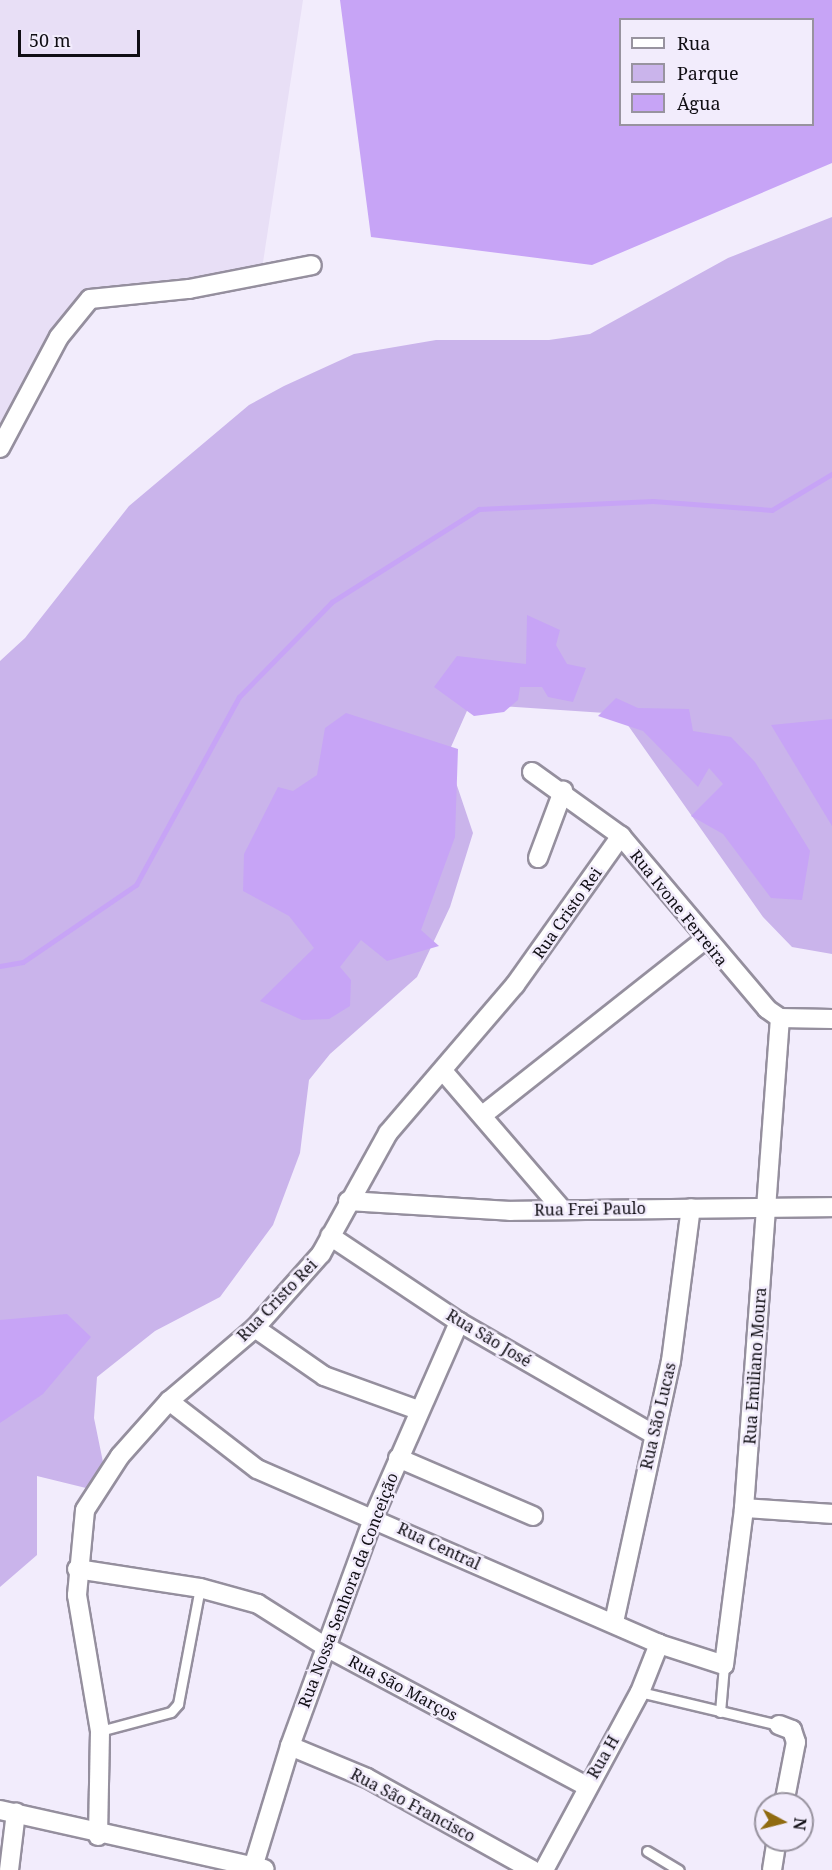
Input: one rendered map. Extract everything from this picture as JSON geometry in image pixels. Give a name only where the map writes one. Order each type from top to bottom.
[{"type":"street","points":[[0,448],[59,337],[90,299],[189,289],[312,265]]},
{"type":"street","name":"Rua Ivone Ferreira","points":[[532,772],[563,791],[621,836],[752,996],[780,1018]]},
{"type":"street","points":[[538,858],[563,791]]},
{"type":"street","name":"Rua Cristo Rei","points":[[98,1836],[100,1731],[86,1662],[78,1569],[85,1510],[120,1456],[169,1401],[255,1328],[321,1254],[348,1201],[388,1133],[515,985],[621,836]]},
{"type":"street","points":[[484,1114],[704,940]]},
{"type":"street","points":[[780,1018],[832,1019]]},
{"type":"street","name":"Rua Emiliano Moura","points":[[723,1665],[744,1508],[780,1018]]},
{"type":"street","points":[[443,1071],[484,1114],[561,1208]]},
{"type":"street","name":"Rua Frei Paulo","points":[[348,1201],[399,1208],[832,1207]]},
{"type":"street","name":"Rua São Lucas","points":[[614,1622],[653,1434],[671,1361],[691,1208]]},
{"type":"street","name":"Rua São José","points":[[330,1236],[459,1322],[653,1434]]},
{"type":"street","name":"Rua Nossa Senhora da Conceição","points":[[259,1867],[290,1746],[374,1516],[418,1410],[459,1322]]},
{"type":"street","points":[[255,1328],[324,1376],[418,1410]]},
{"type":"street","name":"Rua Central","points":[[169,1401],[257,1469],[374,1516],[659,1644],[723,1665]]},
{"type":"street","points":[[398,1458],[533,1516]]},
{"type":"street","points":[[744,1508],[832,1514]]},
{"type":"street","name":"Rua São Marços","points":[[78,1569],[200,1588],[258,1604],[326,1647],[586,1786]]},
{"type":"street","name":"Rua H","points":[[544,1870],[586,1786],[640,1692],[659,1644]]},
{"type":"street","points":[[779,1725],[792,1730],[796,1742],[786,1792]]},
{"type":"street","name":"Rua São Francisco","points":[[290,1746],[367,1778],[532,1870]]},
{"type":"street","points":[[9,1870],[8,1811],[98,1836],[259,1867]]},
{"type":"street","points":[[772,1870],[775,1852]]},
{"type":"lane","points":[[100,1731],[171,1712],[178,1704],[200,1588]]},
{"type":"lane","name":"Rua Emiliano Moura","points":[[720,1712],[723,1665]]},
{"type":"lane","points":[[640,1692],[779,1725]]},
{"type":"lane","points":[[647,1851],[679,1870]]},
{"type":"shaded area","points":[[0,0],[303,0],[262,269],[73,306],[0,432]]},
{"type":"green space","points":[[832,217],[832,954],[792,947],[763,917],[620,714],[470,704],[447,756],[473,833],[450,907],[417,977],[330,1054],[309,1080],[300,1153],[273,1225],[220,1297],[155,1331],[97,1377],[94,1418],[104,1467],[86,1488],[37,1476],[37,1555],[0,1587],[0,661],[25,638],[129,506],[249,405],[284,386],[354,354],[436,340],[549,340],[590,334],[728,258]]},
{"type":"water","points":[[340,0],[832,0],[832,163],[592,265],[371,237]]},
{"type":"water","points":[[527,615],[560,630],[556,645],[567,664],[586,668],[573,702],[548,697],[542,687],[520,687],[518,700],[504,712],[474,716],[434,687],[457,656],[526,664]]},
{"type":"water","points":[[616,698],[638,708],[689,709],[693,731],[731,737],[755,762],[810,851],[802,900],[771,898],[723,834],[691,816],[723,784],[709,768],[698,787],[643,731],[598,716]]},
{"type":"water","points":[[346,713],[458,749],[455,837],[421,930],[439,946],[387,961],[361,940],[340,967],[351,980],[350,1006],[329,1019],[302,1020],[260,1001],[314,948],[289,916],[243,891],[244,854],[278,787],[293,791],[317,775],[325,728]]},
{"type":"water","points":[[832,719],[832,826],[771,725]]},
{"type":"water","points":[[67,1314],[91,1337],[43,1394],[0,1423],[0,1320]]},
{"type":"waterway","points":[[0,966],[23,962],[136,885],[239,697],[332,602],[479,509],[653,501],[772,510],[832,474]]}]
